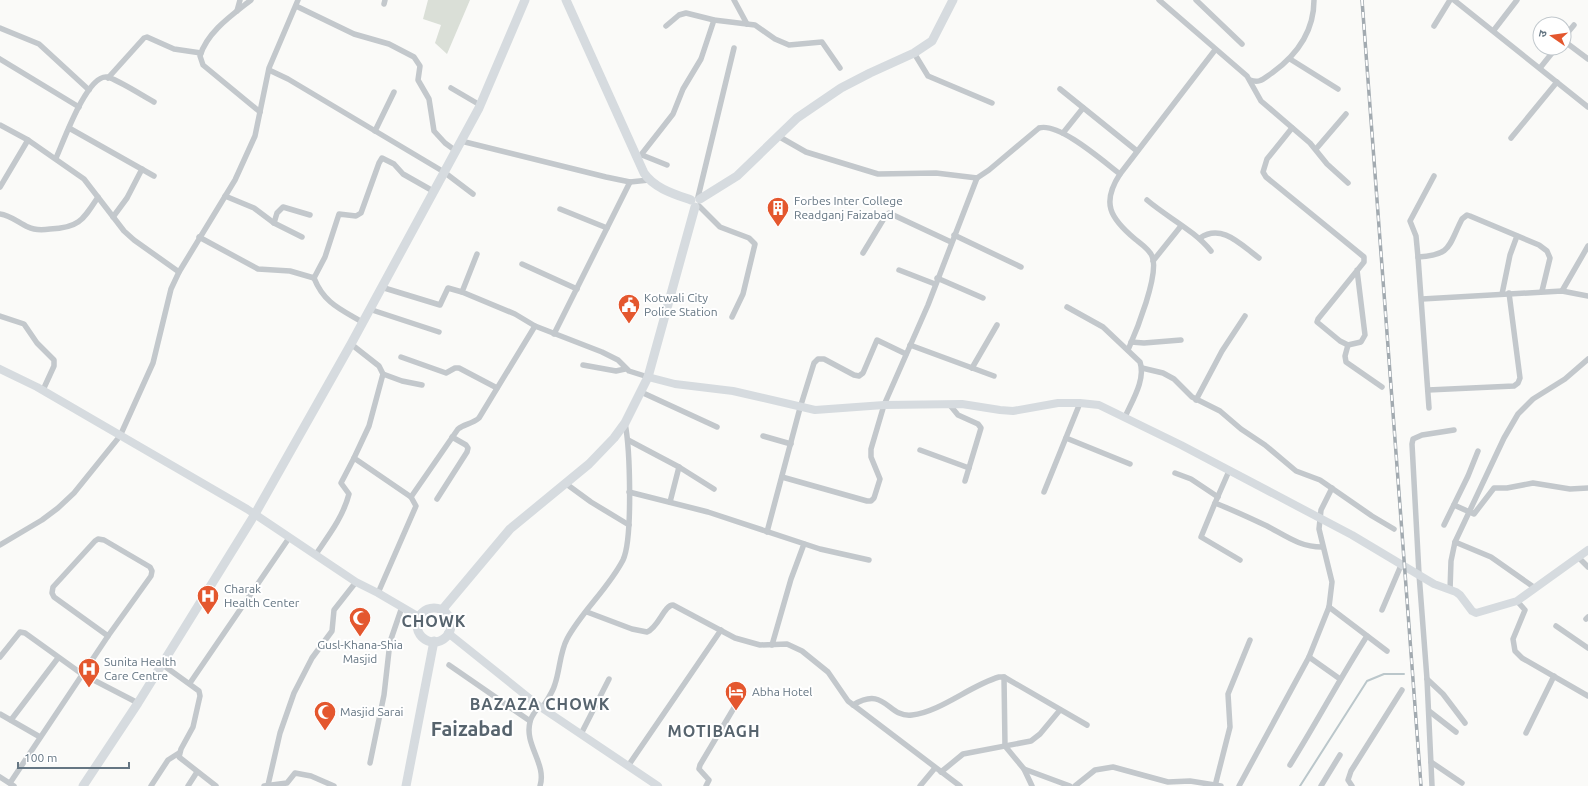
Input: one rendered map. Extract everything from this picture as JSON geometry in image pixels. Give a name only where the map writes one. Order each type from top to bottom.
[{"type":"main road","points":[[83,786],[138,704],[255,514],[351,344],[480,105],[525,0]]},
{"type":"main road","points":[[566,0],[649,180],[666,190],[696,202]]},
{"type":"main road","points":[[442,610],[510,529],[602,452],[626,423],[648,377],[696,202],[737,176],[797,118],[841,88],[914,53],[932,41],[953,0]]},
{"type":"main road","points":[[435,608],[442,610],[450,621],[448,633],[440,640],[434,641],[424,638],[417,629],[419,617],[427,609],[435,608]]},
{"type":"main road","points":[[406,786],[434,641]]},
{"type":"street","points":[[237,12],[240,0]]},
{"type":"street","points":[[251,0],[213,33],[206,41],[200,53],[203,65],[260,112]]},
{"type":"street","points":[[734,0],[747,24]]},
{"type":"street","points":[[1158,0],[1254,82],[1262,81],[1290,59],[1301,46],[1310,28],[1314,0]]},
{"type":"street","points":[[1196,0],[1242,44]]},
{"type":"street","points":[[1434,26],[1450,0]]},
{"type":"street","points":[[1456,0],[1588,107]]},
{"type":"street","points":[[1494,30],[1517,0]]},
{"type":"street","points":[[0,545],[42,520],[58,508],[74,493],[120,436],[153,363],[171,289],[199,237],[235,180],[255,136],[269,70],[297,3],[354,34],[389,44],[414,57],[420,66],[418,80],[428,99],[434,131],[445,143],[456,151]]},
{"type":"street","points":[[666,26],[682,13],[714,20],[759,26],[775,39],[789,45],[822,42],[840,68]]},
{"type":"street","points":[[667,164],[639,158],[676,109],[683,89],[701,59],[714,20]]},
{"type":"street","points":[[0,28],[39,44],[89,90]]},
{"type":"street","points":[[108,78],[144,38],[147,37],[174,49],[200,53]]},
{"type":"street","points":[[1572,47],[1588,59]]},
{"type":"street","points":[[732,317],[743,294],[755,244],[749,238],[720,227],[696,202],[734,48]]},
{"type":"street","points":[[1128,350],[1154,274],[1153,261],[1148,250],[1124,230],[1111,209],[1109,199],[1110,191],[1120,174],[1215,50]]},
{"type":"street","points":[[914,53],[928,76],[992,103]]},
{"type":"street","points":[[1540,68],[1550,56]]},
{"type":"street","points":[[1290,59],[1338,89]]},
{"type":"street","points":[[0,60],[79,107]]},
{"type":"street","points":[[269,70],[288,79],[444,172],[473,194]]},
{"type":"street","points":[[56,158],[79,107],[89,90],[99,79],[108,78],[154,102]]},
{"type":"street","points":[[1250,80],[1257,97],[1316,149],[1327,164],[1348,182]]},
{"type":"street","points":[[1512,138],[1557,82]]},
{"type":"street","points":[[451,88],[480,105]]},
{"type":"street","points":[[1060,89],[1137,152]]},
{"type":"street","points":[[375,131],[394,92]]},
{"type":"street","points":[[1063,134],[1083,108]]},
{"type":"street","points":[[1316,149],[1346,114]]},
{"type":"street","points":[[0,125],[28,140],[56,158],[84,179],[124,231],[144,249],[179,272]]},
{"type":"street","points":[[782,477],[871,501],[874,498],[880,479],[871,456],[884,405],[935,284],[977,178],[1040,128],[1045,126],[1053,128],[1090,151],[1120,174]]},
{"type":"street","points":[[69,128],[154,176]]},
{"type":"street","points":[[1292,128],[1267,159],[1263,172],[1266,177],[1364,258],[1364,262],[1317,322],[1340,341],[1348,345],[1361,342],[1365,335],[1358,270]]},
{"type":"street","points":[[778,136],[806,152],[878,174],[928,173],[977,178]]},
{"type":"street","points":[[0,187],[28,140]]},
{"type":"street","points":[[461,141],[630,182],[649,180]]},
{"type":"street","points":[[314,278],[326,257],[339,214],[356,216],[361,213],[382,158],[394,164],[403,174],[433,191]]},
{"type":"street","points":[[113,217],[127,198],[142,169]]},
{"type":"street","points":[[1429,408],[1422,299],[1416,236],[1410,221],[1434,176]]},
{"type":"street","points":[[554,334],[630,182]]},
{"type":"street","points":[[225,196],[254,208],[274,223],[302,237]]},
{"type":"street","points":[[0,214],[30,228],[43,230],[68,228],[76,225],[84,218],[98,197]]},
{"type":"street","points":[[1146,200],[1200,238],[1211,251]]},
{"type":"street","points":[[274,223],[277,213],[283,207],[310,215]]},
{"type":"street","points":[[560,209],[607,228]]},
{"type":"street","points":[[863,253],[883,220],[889,214],[951,242]]},
{"type":"street","points":[[1418,257],[1436,256],[1445,251],[1462,219],[1467,215],[1539,245],[1549,254],[1542,291]]},
{"type":"street","points":[[1153,261],[1181,226]]},
{"type":"street","points":[[1200,238],[1210,233],[1224,234],[1259,258]]},
{"type":"street","points":[[954,235],[1021,267]]},
{"type":"street","points":[[1502,294],[1510,255],[1517,236]]},
{"type":"street","points":[[199,237],[258,269],[290,271],[314,278]]},
{"type":"street","points":[[1562,290],[1588,246]]},
{"type":"street","points":[[462,292],[477,254]]},
{"type":"street","points":[[522,264],[577,289]]},
{"type":"street","points":[[899,270],[935,284]]},
{"type":"street","points":[[314,278],[319,290],[328,300],[362,322]]},
{"type":"street","points":[[937,278],[982,298]]},
{"type":"street","points":[[381,287],[440,305],[448,288],[462,292],[515,314],[554,334],[608,355],[618,360],[625,368],[648,377],[675,384],[733,391],[800,408],[833,410],[884,405],[969,404],[1013,411],[1058,403],[1099,405],[1319,517],[1402,563],[1434,584],[1460,595],[1472,611],[1476,613],[1517,600],[1588,550]]},
{"type":"street","points":[[1422,299],[1562,290],[1588,296]]},
{"type":"street","points":[[1428,390],[1514,386],[1518,383],[1520,378],[1509,293]]},
{"type":"street","points":[[1067,307],[1098,324],[1140,362],[1142,376],[1125,417]]},
{"type":"street","points":[[369,309],[439,332]]},
{"type":"street","points":[[0,316],[24,324],[37,343],[54,360],[54,366],[43,390]]},
{"type":"street","points":[[1196,400],[1222,351],[1245,316]]},
{"type":"street","points":[[972,368],[997,325]]},
{"type":"street","points":[[411,497],[452,437],[463,425],[475,422],[479,418],[536,326]]},
{"type":"street","points":[[767,532],[811,370],[818,359],[824,359],[854,375],[859,376],[863,373],[877,340],[906,354]]},
{"type":"street","points":[[1131,342],[1144,343],[1181,340]]},
{"type":"street","points":[[316,554],[336,524],[345,507],[349,494],[340,483],[369,426],[383,374],[379,366],[351,344]]},
{"type":"street","points":[[910,345],[994,376]]},
{"type":"street","points":[[1348,345],[1345,359],[1346,362],[1382,387]]},
{"type":"street","points":[[401,357],[446,372],[458,368],[477,376],[497,388]]},
{"type":"street","points":[[1450,590],[1455,542],[1507,433],[1523,408],[1532,399],[1565,380],[1588,359]]},
{"type":"street","points":[[583,365],[616,371],[625,368]]},
{"type":"street","points":[[1142,368],[1169,376],[1196,400],[1220,411],[1296,471],[1315,478],[1332,488],[1372,516],[1394,529]]},
{"type":"street","points":[[0,369],[43,390],[255,514],[356,582],[419,617]]},
{"type":"street","points":[[383,374],[402,381],[422,385]]},
{"type":"street","points":[[641,392],[717,427]]},
{"type":"street","points":[[1044,492],[1080,403]]},
{"type":"street","points":[[949,404],[958,415],[978,424],[981,428],[965,481]]},
{"type":"street","points":[[540,786],[541,772],[529,736],[530,721],[541,707],[555,684],[566,641],[603,591],[624,558],[628,542],[629,492],[628,440],[626,423]]},
{"type":"street","points":[[1432,786],[1428,679],[1419,574],[1412,444],[1413,439],[1422,435],[1454,430]]},
{"type":"street","points":[[763,436],[791,444]]},
{"type":"street","points":[[437,499],[467,452],[468,448],[466,444],[452,437]]},
{"type":"street","points":[[1066,438],[1130,464]]},
{"type":"street","points":[[628,440],[679,467],[714,490]]},
{"type":"street","points":[[920,450],[969,468]]},
{"type":"street","points":[[1444,525],[1468,476],[1478,451]]},
{"type":"street","points":[[354,458],[411,497],[415,502],[414,513],[378,593]]},
{"type":"street","points":[[670,502],[679,467]]},
{"type":"street","points":[[1229,471],[1201,537],[1240,560]]},
{"type":"street","points":[[1175,473],[1191,479],[1217,500],[1294,542],[1311,547],[1322,547]]},
{"type":"street","points":[[564,483],[591,502],[629,525]]},
{"type":"street","points":[[1454,505],[1474,514],[1477,512],[1491,490],[1533,483],[1570,489],[1588,488]]},
{"type":"street","points":[[1239,786],[1309,657],[1329,607],[1332,582],[1322,547],[1319,517],[1332,488]]},
{"type":"street","points":[[629,492],[670,502],[804,544],[869,560]]},
{"type":"street","points":[[190,683],[289,538]]},
{"type":"street","points":[[0,777],[12,785],[40,737],[108,636],[151,576],[152,571],[143,563],[104,540],[98,539],[53,587],[52,593],[54,597],[108,636]]},
{"type":"street","points":[[1455,542],[1491,557],[1535,588]]},
{"type":"street","points":[[772,645],[791,579],[804,544]]},
{"type":"street","points":[[1578,557],[1588,567]]},
{"type":"street","points":[[1382,610],[1402,563]]},
{"type":"street","points":[[334,786],[299,773],[293,774],[290,782],[266,785],[280,733],[294,693],[312,658],[332,631],[334,610],[356,582]]},
{"type":"street","points":[[1517,600],[1525,610],[1513,639],[1515,651],[1522,658],[1588,696]]},
{"type":"street","points":[[587,612],[632,630],[647,632],[657,625],[668,607],[673,605],[735,638],[760,645],[787,644],[792,646],[811,658],[828,672],[840,693],[853,705],[960,786]]},
{"type":"street","points":[[370,763],[384,695],[390,642],[402,607]]},
{"type":"street","points":[[1329,607],[1387,651]]},
{"type":"street","points":[[1556,626],[1588,648]]},
{"type":"street","points":[[628,766],[721,630]]},
{"type":"street","points":[[0,657],[20,632],[25,633],[82,674],[138,704]]},
{"type":"street","points":[[448,633],[541,707],[658,786]]},
{"type":"street","points":[[1290,765],[1324,711],[1340,679],[1367,636]]},
{"type":"street","points":[[1215,786],[1230,727],[1228,694],[1250,640]]},
{"type":"street","points":[[1309,657],[1340,679]]},
{"type":"street","points":[[11,720],[58,658]]},
{"type":"street","points":[[152,786],[168,760],[179,753],[194,727],[200,696],[199,691],[190,683],[163,664]]},
{"type":"street","points":[[449,665],[530,721]]},
{"type":"street","points":[[1526,734],[1554,676]]},
{"type":"street","points":[[853,705],[866,698],[875,698],[884,702],[898,713],[912,715],[927,711],[994,678],[1004,677],[1087,725]]},
{"type":"street","points":[[1004,677],[1005,746],[1024,769],[1032,786]]},
{"type":"street","points":[[581,734],[609,679]]},
{"type":"street","points":[[1428,679],[1443,694],[1465,723]]},
{"type":"street","points":[[1352,786],[1348,780],[1351,771],[1402,690]]},
{"type":"street","points":[[706,786],[709,780],[701,772],[700,765],[741,696]]},
{"type":"street","points":[[941,772],[963,754],[1026,742],[1036,738],[1060,710]]},
{"type":"street","points":[[1429,711],[1456,732]]},
{"type":"street","points":[[0,714],[40,737]]},
{"type":"street","points":[[179,753],[182,761],[216,786]]},
{"type":"street","points":[[1321,786],[1340,754]]},
{"type":"street","points":[[1431,762],[1462,783]]},
{"type":"street","points":[[1074,786],[1095,770],[1113,767],[1168,782],[1190,781],[1221,786]]},
{"type":"street","points":[[920,786],[935,768]]},
{"type":"street","points":[[1024,769],[1070,786]]},
{"type":"street","points":[[188,786],[197,772]]},
{"type":"shaded area","points":[[428,0],[470,0],[447,54],[435,43],[441,25],[423,19]]},
{"type":"waterway","points":[[1300,786],[1367,681],[1384,674],[1404,674]]},
{"type":"railway","points":[[1362,0],[1421,786]]},
{"type":"place","name":"Forbes Inter College Readganj Faizabad","points":[[778,228]]},
{"type":"place","name":"Kotwali City Police Station","points":[[629,324]]},
{"type":"place","name":"Charak Health Center","points":[[208,616]]},
{"type":"place","name":"Gusl-Khana-Shia Masjid","points":[[360,638]]},
{"type":"place","name":"Sunita Health Care Centre","points":[[89,688]]},
{"type":"place","name":"Abha Hotel","points":[[736,712]]},
{"type":"place","name":"Masjid Sarai","points":[[325,732]]},
{"type":"district","name":"CHOWK","points":[[434,621]]},
{"type":"district","name":"BAZAZA CHOWK","points":[[540,704]]},
{"type":"district","name":"Faizabad","points":[[472,729]]},
{"type":"district","name":"MOTIBAGH","points":[[714,731]]}]
